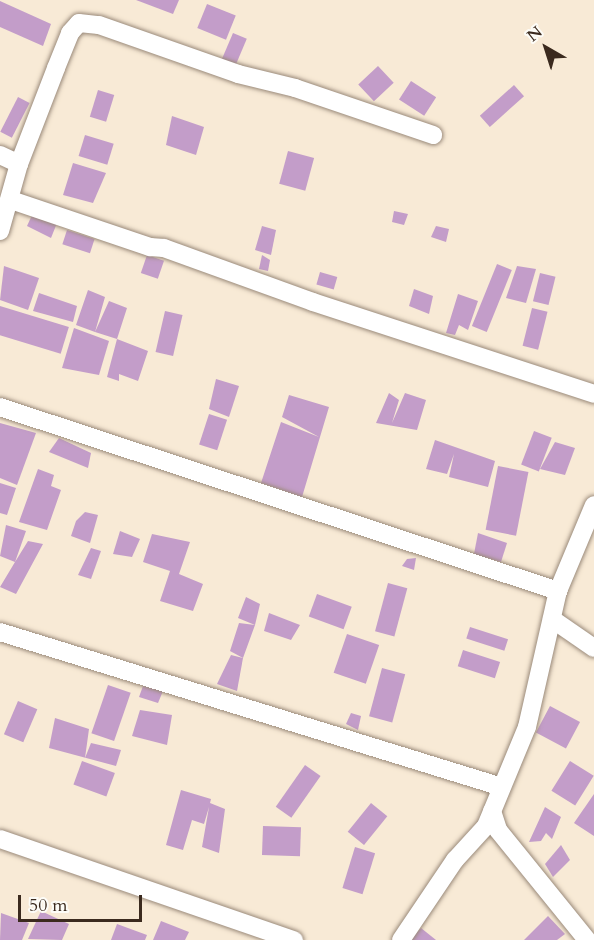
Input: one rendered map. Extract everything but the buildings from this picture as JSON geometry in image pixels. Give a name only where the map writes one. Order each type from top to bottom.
[{"type":"street","points":[[0,231],[11,200],[19,164],[70,33],[79,23],[99,25],[238,74],[295,88],[433,135]]},
{"type":"street","points":[[0,155],[19,164]]},
{"type":"street","points":[[11,200],[150,247],[164,248],[313,302],[594,394]]},
{"type":"street","points":[[0,407],[558,591]]},
{"type":"street","points":[[401,940],[455,860],[490,830],[492,811],[527,727],[558,591],[594,505]]},
{"type":"street","points":[[552,619],[594,648]]},
{"type":"street","points":[[0,632],[502,787]]},
{"type":"street","points":[[490,830],[587,940]]},
{"type":"street","points":[[0,839],[294,940]]}]
